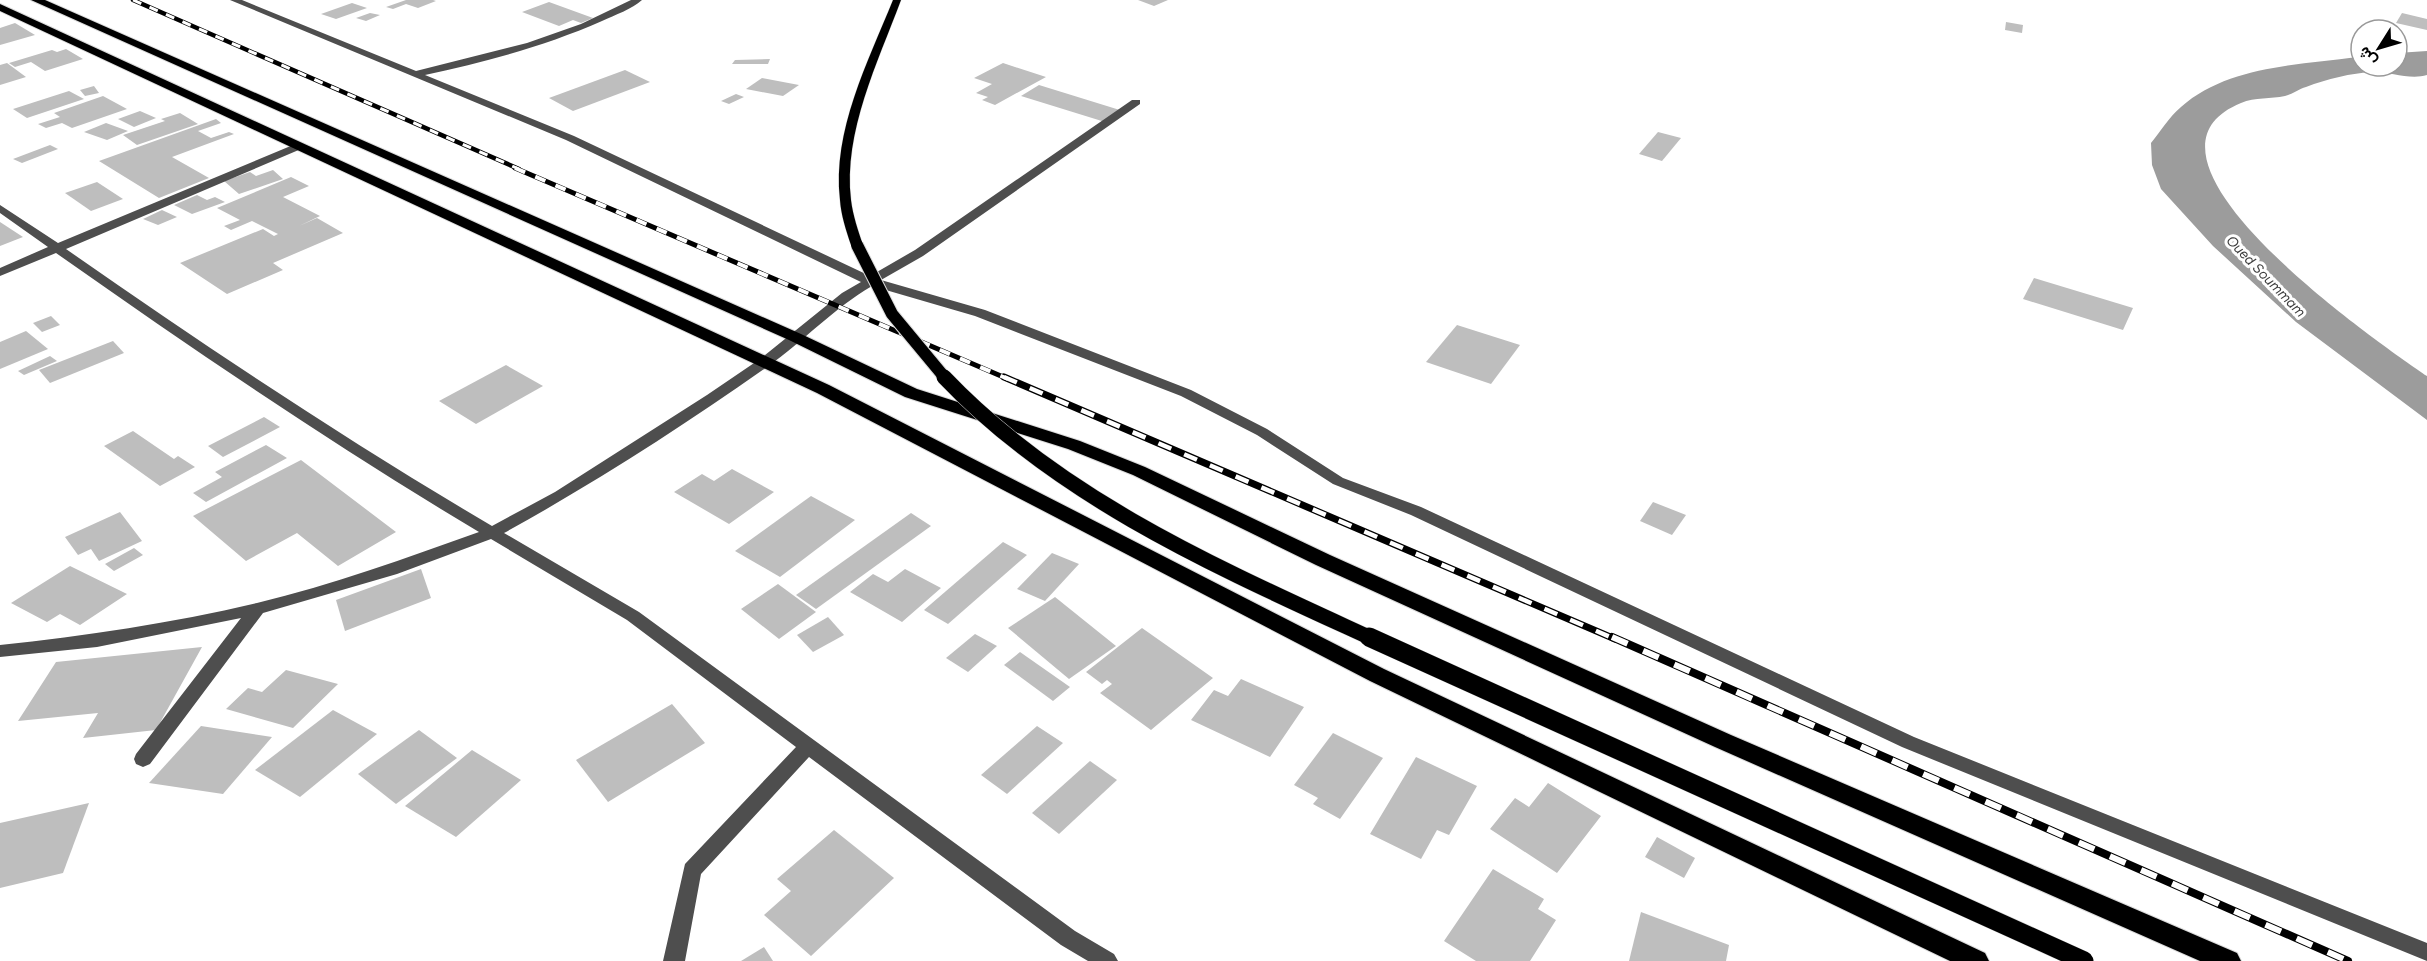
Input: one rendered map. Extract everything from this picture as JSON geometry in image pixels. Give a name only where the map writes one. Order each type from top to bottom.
[{"type":"highway","points":[[36,0],[795,337],[910,393],[1074,445],[1139,471],[1323,560],[1723,741],[2228,961]]},
{"type":"highway","points":[[0,7],[297,147],[823,389],[1377,675],[1976,961]]},
{"type":"main road","points":[[897,0],[854,118],[851,136],[845,196],[857,245],[876,287],[892,314],[924,356],[951,384],[1020,446],[1058,475],[1129,518],[1240,578],[1716,796],[2084,961]]},
{"type":"street","points":[[234,0],[570,138],[870,281],[980,312],[1186,393],[1262,432],[1338,481],[1416,511],[1908,742],[2427,953]]},
{"type":"street","points":[[417,74],[490,59],[557,38],[638,0]]},
{"type":"street","points":[[0,651],[97,641],[257,609],[391,570],[491,533],[560,496],[765,362],[846,296],[919,253],[1136,102]]},
{"type":"street","points":[[0,273],[297,147]]},
{"type":"street","points":[[0,208],[205,352],[398,477],[633,616],[1068,938],[1107,961]]},
{"type":"street","points":[[143,759],[257,609]]},
{"type":"street","points":[[674,961],[692,870],[808,746]]},
{"type":"water","points":[[2427,51],[2427,75],[2409,76],[2409,52]]},
{"type":"water","name":"Oued Soummam","points":[[2349,58],[2349,75],[2322,81],[2285,96],[2241,103],[2209,129],[2208,164],[2229,205],[2267,248],[2313,290],[2427,376],[2427,420],[2296,322],[2213,246],[2161,189],[2152,165],[2151,143],[2181,107],[2199,93],[2220,83],[2241,75]]},
{"type":"building","points":[[406,0],[436,1],[418,8],[406,4],[393,9],[386,7]]},
{"type":"building","points":[[1138,0],[1168,0],[1154,6]]},
{"type":"building","points":[[549,2],[593,18],[581,23],[573,20],[559,26],[522,12]]},
{"type":"building","points":[[352,3],[367,8],[336,19],[321,14]]},
{"type":"building","points":[[370,13],[380,15],[366,21],[356,18]]},
{"type":"building","points":[[2402,13],[2427,19],[2427,30],[2409,26],[2409,18],[2399,18]]},
{"type":"building","points":[[2006,22],[2023,25],[2022,33],[2005,30]]},
{"type":"building","points":[[15,23],[35,35],[0,45],[0,28]]},
{"type":"building","points":[[66,49],[83,59],[45,71],[31,62],[15,67],[9,63],[52,50],[57,52]]},
{"type":"building","points":[[770,59],[768,64],[732,64],[735,60]]},
{"type":"building","points":[[7,63],[26,77],[0,85],[0,65]]},
{"type":"building","points":[[1003,63],[1046,77],[995,105],[982,100],[988,97],[976,93],[992,84],[974,78]]},
{"type":"building","points":[[625,70],[650,82],[573,111],[549,98]]},
{"type":"building","points":[[762,78],[799,85],[783,96],[746,89]]},
{"type":"building","points":[[1039,85],[1123,111],[1105,122],[1021,96]]},
{"type":"building","points":[[94,86],[99,93],[85,96],[80,90]]},
{"type":"building","points":[[69,91],[84,99],[27,118],[13,109]]},
{"type":"building","points":[[736,94],[744,97],[729,104],[721,101]]},
{"type":"building","points":[[103,96],[127,109],[72,128],[62,123],[46,128],[38,124],[60,117],[54,113]]},
{"type":"building","points":[[140,111],[156,118],[134,127],[118,119]]},
{"type":"building","points":[[180,113],[198,124],[137,145],[123,135],[165,121],[161,119]]},
{"type":"building","points":[[216,119],[221,123],[198,131],[211,138],[229,132],[234,134],[172,157],[209,178],[159,198],[99,161]]},
{"type":"building","points":[[106,123],[128,131],[107,140],[84,132]]},
{"type":"building","points":[[1658,132],[1681,138],[1662,161],[1639,154]]},
{"type":"building","points":[[50,145],[58,149],[22,163],[13,159]]},
{"type":"building","points":[[273,170],[283,179],[239,194],[224,181],[250,172],[256,176]]},
{"type":"building","points":[[291,177],[309,186],[283,197],[320,216],[299,226],[317,218],[343,233],[273,263],[283,270],[227,294],[180,263],[263,229],[274,236],[278,234],[252,221],[231,230],[224,226],[240,220],[217,208]]},
{"type":"building","points":[[97,182],[123,199],[91,211],[65,193]]},
{"type":"building","points":[[197,195],[207,200],[215,197],[225,202],[192,214],[174,205]]},
{"type":"building","points":[[162,210],[177,217],[158,225],[143,219]]},
{"type":"building","points":[[0,222],[23,237],[0,246]]},
{"type":"building","points":[[2034,278],[2133,308],[2123,330],[2023,299]]},
{"type":"building","points":[[51,316],[60,325],[42,332],[33,323]]},
{"type":"building","points":[[1457,325],[1520,345],[1491,384],[1426,362]]},
{"type":"building","points":[[26,331],[48,349],[0,369],[0,342]]},
{"type":"building","points":[[113,341],[124,353],[50,383],[39,370]]},
{"type":"building","points":[[50,356],[57,361],[24,375],[18,371]]},
{"type":"building","points":[[506,365],[543,386],[476,424],[439,401]]},
{"type":"building","points":[[264,417],[280,427],[223,457],[208,446]]},
{"type":"building","points":[[133,431],[174,459],[178,456],[195,467],[160,486],[104,446]]},
{"type":"building","points":[[266,445],[287,458],[206,502],[193,493],[222,477],[215,472]]},
{"type":"building","points":[[301,460],[396,532],[338,566],[297,533],[246,561],[193,516]]},
{"type":"building","points":[[732,469],[774,492],[729,524],[674,492],[702,474],[714,481]]},
{"type":"building","points":[[811,496],[855,520],[780,577],[735,551]]},
{"type":"building","points":[[1653,502],[1686,515],[1672,535],[1640,521]]},
{"type":"building","points":[[120,512],[142,541],[99,561],[91,549],[78,555],[65,537]]},
{"type":"building","points":[[911,513],[931,526],[816,609],[796,595]]},
{"type":"building","points":[[1003,542],[1027,555],[948,624],[924,610]]},
{"type":"building","points":[[134,548],[143,555],[114,571],[105,564]]},
{"type":"building","points":[[1052,553],[1079,564],[1045,601],[1017,589]]},
{"type":"building","points":[[70,566],[127,594],[80,625],[60,614],[47,622],[11,603]]},
{"type":"building","points":[[421,569],[431,598],[345,631],[336,600]]},
{"type":"building","points":[[905,569],[941,588],[902,622],[850,592],[873,574],[888,582]]},
{"type":"building","points":[[778,584],[816,612],[779,639],[741,609]]},
{"type":"building","points":[[1055,597],[1116,646],[1069,679],[1008,628]]},
{"type":"building","points":[[828,617],[844,635],[813,652],[797,635]]},
{"type":"building","points":[[1142,628],[1213,678],[1151,730],[1100,693],[1112,684],[1107,680],[1102,684],[1086,672]]},
{"type":"building","points":[[975,634],[997,646],[968,672],[946,658]]},
{"type":"building","points":[[202,647],[156,730],[83,738],[98,713],[18,721],[56,662]]},
{"type":"building","points":[[1020,652],[1070,687],[1053,701],[1004,665]]},
{"type":"building","points":[[286,670],[338,684],[293,728],[226,709],[248,688],[262,692]]},
{"type":"building","points":[[1241,679],[1304,707],[1270,757],[1191,720],[1214,690],[1228,696]]},
{"type":"building","points":[[672,704],[705,743],[608,802],[576,760]]},
{"type":"building","points":[[333,710],[377,734],[300,797],[255,770]]},
{"type":"building","points":[[201,726],[272,737],[223,794],[149,783]]},
{"type":"building","points":[[1037,726],[1063,743],[1007,794],[981,775]]},
{"type":"building","points":[[419,730],[457,758],[396,804],[358,774]]},
{"type":"building","points":[[1333,733],[1383,758],[1340,819],[1313,804],[1318,798],[1294,785]]},
{"type":"building","points":[[472,750],[521,780],[456,837],[405,806]]},
{"type":"building","points":[[1416,757],[1477,786],[1449,835],[1437,830],[1421,859],[1370,834]]},
{"type":"building","points":[[1090,761],[1117,780],[1059,834],[1032,813]]},
{"type":"building","points":[[1548,783],[1601,816],[1557,873],[1490,829],[1515,798],[1529,807]]},
{"type":"building","points":[[89,803],[63,873],[0,888],[0,823]]},
{"type":"building","points":[[834,830],[894,878],[811,956],[764,915],[791,891],[777,879]]},
{"type":"building","points":[[1657,837],[1695,858],[1684,878],[1645,857]]},
{"type":"building","points":[[1493,869],[1544,899],[1538,909],[1556,920],[1530,961],[1476,961],[1444,941]]},
{"type":"building","points":[[1641,912],[1729,945],[1726,961],[1629,961]]},
{"type":"building","points":[[764,947],[773,961],[741,961]]},
{"type":"railway","points":[[133,0],[519,169]]},
{"type":"railway","points":[[515,168],[1008,379]]},
{"type":"railway","points":[[1004,377],[1615,639]]},
{"type":"railway","points":[[1612,637],[2348,961]]}]
